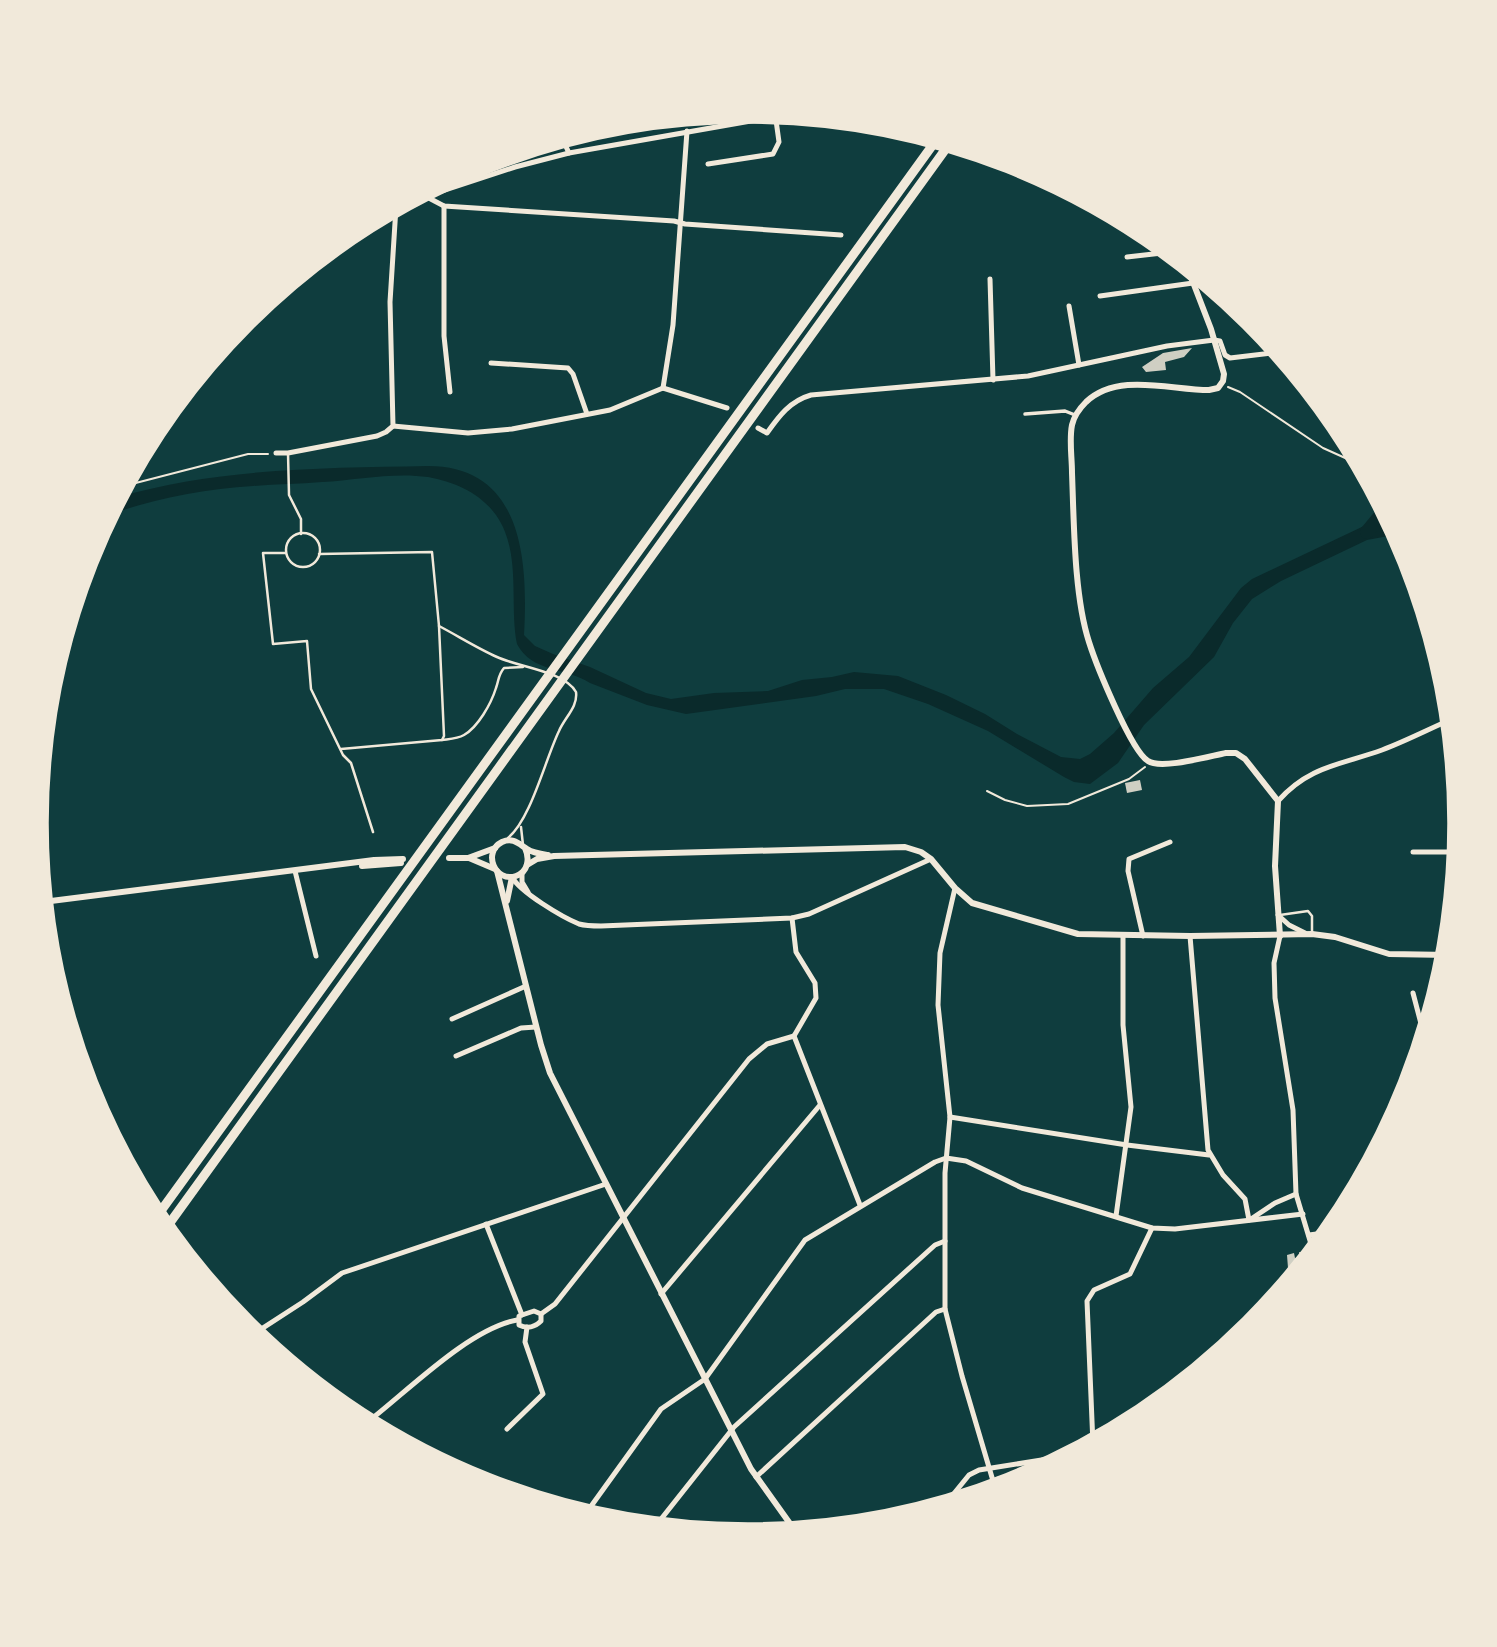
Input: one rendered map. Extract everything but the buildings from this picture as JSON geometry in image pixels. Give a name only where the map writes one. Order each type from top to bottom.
[{"type":"highway","points":[[162,1209],[932,146]]},
{"type":"highway","points":[[171,1221],[945,150]]},
{"type":"street","points":[[462,184],[569,153],[729,123]]},
{"type":"street","points":[[708,164],[774,154],[779,142],[776,123]]},
{"type":"street","points":[[663,388],[673,325],[687,131]]},
{"type":"street","points":[[566,146],[569,153]]},
{"type":"street","points":[[431,199],[444,206],[841,235]]},
{"type":"street","points":[[444,206],[444,336],[450,392]]},
{"type":"street","points":[[393,426],[390,302],[395,218]]},
{"type":"street","points":[[1127,257],[1157,254]]},
{"type":"street","points":[[990,279],[993,380]]},
{"type":"street","points":[[1100,296],[1193,283],[1224,375],[1222,384],[1216,389],[1151,385],[1113,387],[1094,396],[1075,415],[1071,432],[1073,512],[1081,600],[1089,642],[1137,751],[1148,762],[1161,764],[1231,752],[1245,759],[1278,801],[1275,866],[1279,936],[1274,960],[1275,999],[1293,1110],[1296,1194],[1311,1242]]},
{"type":"street","points":[[1069,306],[1079,365]]},
{"type":"street","points":[[758,428],[767,433],[782,413],[802,398],[811,395],[1028,376],[1167,346],[1214,340],[1220,341],[1225,355],[1230,358],[1269,353]]},
{"type":"street","points":[[491,363],[568,368],[573,374],[587,414]]},
{"type":"street","points":[[276,453],[377,436],[393,426],[468,433],[512,429],[610,410],[663,388],[727,408]]},
{"type":"street","points":[[1025,414],[1065,411],[1075,415]]},
{"type":"street","points":[[1278,801],[1308,774],[1384,749],[1442,723]]},
{"type":"street","points":[[450,858],[468,858],[504,841],[516,841],[524,847],[554,856]]},
{"type":"street","points":[[1143,936],[1130,882],[1129,859],[1170,842]]},
{"type":"street","points":[[468,858],[502,875],[512,877],[537,859],[554,856],[895,846],[921,852],[931,859],[955,888],[972,902],[1078,934],[1310,934],[1335,937],[1389,954],[1437,955]]},
{"type":"street","points":[[496,847],[492,860],[507,907],[550,1073],[756,1478],[789,1523]]},
{"type":"street","points":[[524,847],[528,854],[527,865]]},
{"type":"street","points":[[1413,852],[1449,852]]},
{"type":"street","points":[[512,877],[519,887],[568,918],[590,926],[792,918],[809,914],[931,859]]},
{"type":"street","points":[[52,901],[370,861],[402,861]]},
{"type":"street","points":[[295,871],[316,956]]},
{"type":"street","points":[[522,872],[522,882],[530,894]]},
{"type":"street","points":[[507,907],[512,877]]},
{"type":"street","points":[[955,888],[940,953],[938,1005],[950,1117],[946,1158],[945,1309],[993,1480]]},
{"type":"street","points":[[1278,915],[1289,925],[1310,934]]},
{"type":"street","points":[[486,1224],[519,1318],[519,1325],[527,1327],[540,1322],[541,1314],[555,1304],[749,1059],[767,1044],[794,1036],[816,998],[815,983],[796,952],[792,918]]},
{"type":"street","points":[[1116,1216],[1131,1107],[1123,1026],[1123,936]]},
{"type":"street","points":[[1190,936],[1204,1088],[1206,1141],[1209,1155],[1245,1199],[1249,1220]]},
{"type":"street","points":[[452,1019],[526,986]]},
{"type":"street","points":[[1413,993],[1421,1023]]},
{"type":"street","points":[[456,1056],[521,1028],[536,1027]]},
{"type":"street","points":[[794,1036],[860,1205]]},
{"type":"street","points":[[662,1294],[820,1105]]},
{"type":"street","points":[[950,1117],[1209,1155]]},
{"type":"street","points":[[591,1506],[661,1409],[705,1379],[805,1240],[935,1162],[946,1158],[966,1161],[1023,1188],[1153,1228],[1175,1229],[1303,1214]]},
{"type":"street","points":[[262,1328],[342,1273],[606,1184]]},
{"type":"street","points":[[1249,1220],[1296,1194]]},
{"type":"street","points":[[1272,1205],[1275,1217]]},
{"type":"street","points":[[1093,1434],[1087,1301],[1094,1290],[1130,1274],[1153,1228]]},
{"type":"street","points":[[1309,1234],[1317,1233]]},
{"type":"street","points":[[661,1519],[732,1431],[935,1245],[945,1241]]},
{"type":"street","points":[[756,1478],[936,1312],[945,1309]]},
{"type":"street","points":[[374,1416],[473,1338],[536,1311],[541,1314]]},
{"type":"street","points":[[508,1429],[542,1394],[525,1342],[527,1327]]},
{"type":"street","points":[[954,1494],[971,1474],[989,1467],[1043,1459]]},
{"type":"lane","points":[[288,453],[289,495],[301,519],[301,534]]},
{"type":"lane","points":[[301,534],[314,538],[319,548],[319,554],[311,565],[300,567],[291,563],[285,553],[291,539],[301,534]]},
{"type":"lane","points":[[319,554],[432,552],[439,625],[444,736],[442,740]]},
{"type":"lane","points":[[285,553],[263,553],[273,644],[307,641],[311,689],[341,750],[351,763],[373,832]]},
{"type":"lane","points":[[439,625],[500,659],[530,668],[574,687],[577,697],[550,752],[521,824],[504,841]]},
{"type":"lane","points":[[341,750],[463,736],[472,729],[490,701],[499,674],[504,668],[530,668]]},
{"type":"lane","points":[[521,824],[524,847]]},
{"type":"lane","points":[[1278,915],[1308,911],[1311,916],[1310,934]]},
{"type":"path","points":[[1226,386],[1240,392],[1324,448],[1347,459]]},
{"type":"path","points":[[136,483],[248,454],[276,453]]},
{"type":"path","points":[[987,791],[1005,800],[1027,806],[1068,804],[1129,779],[1148,762]]},
{"type":"water","points":[[428,466],[460,470],[484,482],[502,500],[514,524],[521,550],[524,635],[535,646],[590,667],[646,693],[671,699],[714,693],[768,691],[802,680],[854,672],[898,676],[985,714],[1061,757],[1080,759],[1090,754],[1114,733],[1153,688],[1189,657],[1241,588],[1252,579],[1366,525],[1381,521],[1387,536],[1367,540],[1281,581],[1252,599],[1233,623],[1214,657],[1144,725],[1118,763],[1090,784],[1074,782],[1064,777],[988,731],[928,704],[884,689],[845,689],[816,696],[686,714],[647,705],[581,678],[540,665],[523,653],[517,644],[512,561],[504,529],[490,507],[482,500],[457,485],[438,479],[388,476],[235,487],[198,492],[121,510],[130,494],[156,487],[272,471]]},
{"type":"waterway","points":[[1367,532],[1379,517]]}]
